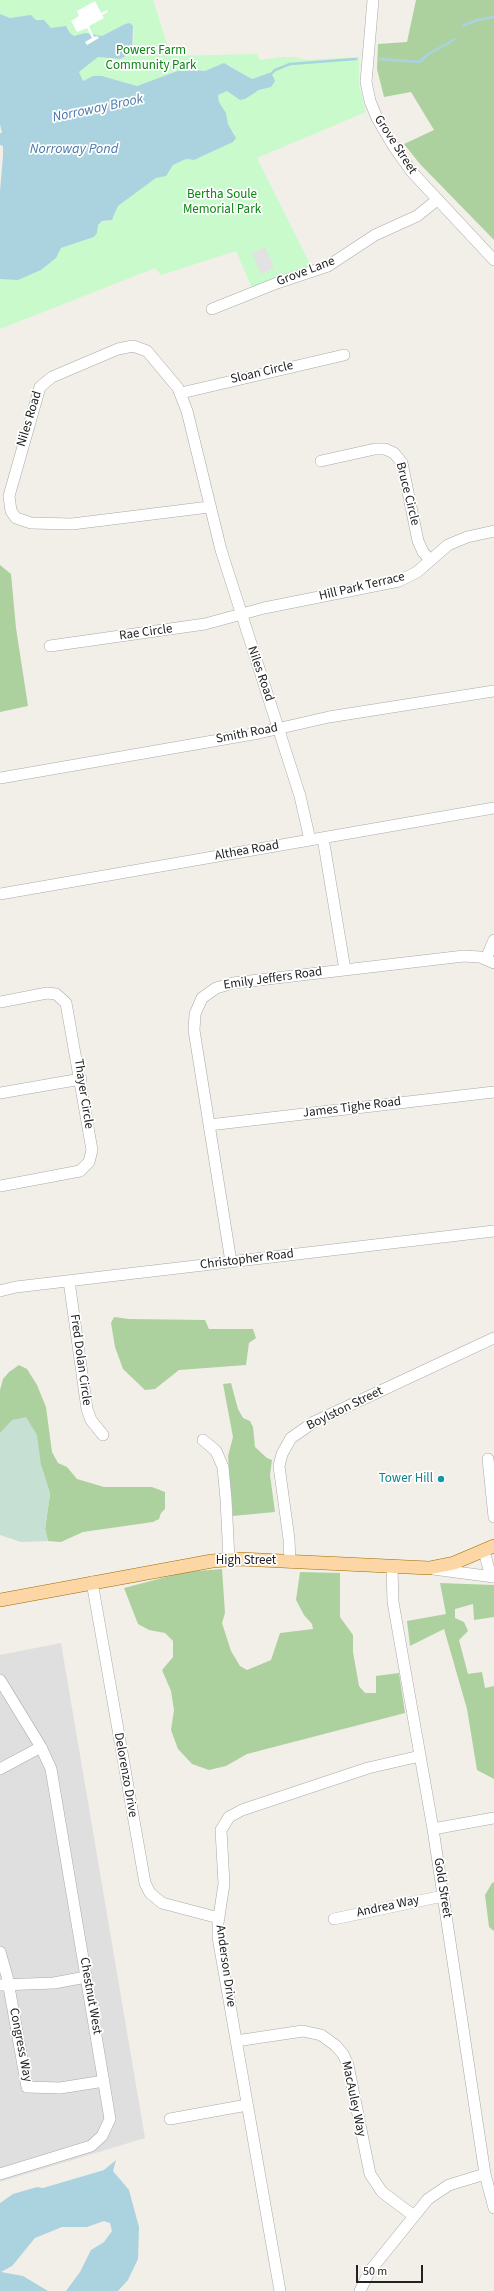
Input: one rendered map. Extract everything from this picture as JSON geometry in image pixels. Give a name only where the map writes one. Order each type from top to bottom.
[{"type":"main road","points":[[429,1568],[454,1563],[489,1549]]},
{"type":"main road","name":"High Street","points":[[0,1600],[194,1563],[229,1560],[392,1568],[429,1568]]},
{"type":"street","name":"Grove Street","points":[[373,0],[366,72],[370,101],[380,125],[394,147],[436,200],[494,260]]},
{"type":"street","name":"Grove Lane","points":[[212,309],[283,280],[328,266],[375,235],[417,216],[436,200]]},
{"type":"street","name":"Niles Road","points":[[210,507],[65,524],[21,521],[13,515],[9,507],[10,491],[34,401],[40,387],[48,379],[118,349],[138,346],[150,354],[180,393],[187,411],[210,507],[241,614],[300,796],[310,840]]},
{"type":"street","name":"Sloan Circle","points":[[180,393],[344,355]]},
{"type":"street","name":"Bruce Circle","points":[[321,461],[380,448],[390,450],[397,456],[402,467],[418,541],[423,552],[430,560]]},
{"type":"street","name":"Hill Park Terrace","points":[[241,614],[404,579],[417,572],[454,541],[494,531]]},
{"type":"street","name":"Rae Circle","points":[[50,646],[204,624],[241,614]]},
{"type":"street","name":"Smith Road","points":[[0,778],[279,728],[330,717],[494,691]]},
{"type":"street","name":"Althea Road","points":[[0,894],[494,808]]},
{"type":"street","points":[[324,838],[345,970]]},
{"type":"street","points":[[490,961],[494,940]]},
{"type":"street","name":"Emily Jeffers Road","points":[[232,1262],[193,1025],[195,1014],[202,998],[210,990],[227,984],[464,956],[490,961]]},
{"type":"street","name":"Thayer Circle","points":[[0,1002],[47,993],[56,994],[64,999],[69,1011],[92,1150],[89,1162],[84,1169],[76,1172],[0,1186]]},
{"type":"street","points":[[0,1093],[81,1079]]},
{"type":"street","name":"James Tighe Road","points":[[210,1125],[494,1092]]},
{"type":"street","name":"Christopher Road","points":[[0,1292],[10,1288],[494,1231]]},
{"type":"street","name":"Fred Dolan Circle","points":[[69,1281],[87,1409],[91,1420],[103,1435]]},
{"type":"street","name":"Boylston Street","points":[[290,1562],[289,1539],[279,1466],[282,1454],[291,1438],[314,1422],[494,1338]]},
{"type":"street","points":[[203,1440],[216,1451],[223,1467],[229,1560]]},
{"type":"street","points":[[488,1459],[494,1517]]},
{"type":"street","points":[[489,1549],[493,1577]]},
{"type":"street","name":"Gold Street","points":[[392,1568],[391,1593],[433,1829],[485,2174],[492,2187],[494,2208]]},
{"type":"street","name":"High Street","points":[[429,1568],[493,1577]]},
{"type":"street","name":"Delorenzo Drive","points":[[92,1582],[144,1883],[150,1893],[162,1903],[218,1918]]},
{"type":"street","name":"Chestnut West","points":[[0,1680],[41,1747],[52,1776],[110,2119],[105,2132],[95,2144],[0,2174]]},
{"type":"street","points":[[0,1769],[41,1747]]},
{"type":"street","name":"Anderson Drive","points":[[280,2291],[220,1946],[218,1918],[224,1884],[220,1834],[223,1825],[229,1818],[242,1810],[359,1771],[420,1756]]},
{"type":"street","points":[[433,1829],[494,1818]]},
{"type":"street","name":"Andrea Way","points":[[334,1919],[443,1896]]},
{"type":"street","name":"Congress Way","points":[[0,1952],[4,1985],[27,2087],[60,2088],[104,2081]]},
{"type":"street","points":[[4,1985],[54,1983],[86,1977]]},
{"type":"street","name":"MacAuley Way","points":[[236,2041],[303,2031],[321,2035],[335,2045],[343,2054],[348,2065],[370,2174],[382,2192],[414,2216]]},
{"type":"street","points":[[170,2119],[247,2105]]},
{"type":"street","points":[[360,2291],[369,2272],[428,2199],[443,2188],[465,2179],[485,2174]]},
{"type":"shaded area","points":[[265,247],[274,268],[261,274],[252,253]]},
{"type":"shaded area","points":[[61,1643],[145,2138],[0,2182],[0,1655]]},
{"type":"green space","name":"Bertha Soule Memorial Park","points":[[0,0],[153,0],[171,56],[257,54],[260,60],[282,57],[297,57],[305,60],[359,57],[359,85],[366,112],[257,158],[311,266],[252,288],[236,251],[161,275],[155,268],[0,329],[0,279],[18,279],[41,270],[56,258],[61,248],[94,237],[97,233],[98,225],[102,221],[110,221],[114,217],[118,206],[156,178],[165,176],[173,165],[186,159],[194,160],[227,145],[235,134],[228,124],[224,109],[219,102],[218,95],[227,91],[240,100],[245,99],[253,93],[264,89],[266,74],[252,79],[229,65],[205,71],[183,69],[137,86],[102,76],[83,81],[79,72],[98,57],[120,59],[132,53],[134,29],[125,24],[102,36],[81,34],[74,36],[70,33],[68,28],[51,28],[44,20],[5,17],[0,14]]},
{"type":"green space","points":[[416,0],[494,0],[494,240],[420,164],[404,144],[434,130],[411,92],[384,97],[377,69],[378,44],[407,42]]},
{"type":"green space","points":[[0,565],[11,574],[16,628],[28,706],[0,712]]},
{"type":"green space","points":[[114,1317],[129,1319],[205,1320],[209,1329],[253,1329],[256,1338],[249,1343],[246,1365],[179,1370],[155,1389],[145,1390],[123,1369],[115,1347],[111,1323]]},
{"type":"green space","points":[[19,1365],[27,1369],[37,1385],[46,1407],[52,1452],[58,1463],[67,1467],[77,1479],[104,1487],[152,1487],[165,1492],[165,1509],[161,1513],[159,1519],[153,1522],[83,1532],[61,1542],[48,1541],[45,1529],[50,1494],[41,1465],[0,1433],[0,1390],[3,1379],[9,1372]]},
{"type":"green space","points":[[231,1383],[238,1409],[243,1418],[250,1421],[253,1427],[255,1447],[267,1458],[272,1460],[270,1475],[275,1512],[233,1516],[228,1456],[233,1437],[223,1384]]},
{"type":"green space","points":[[26,1417],[37,1435],[41,1465],[50,1494],[45,1529],[48,1541],[21,1542],[0,1535],[0,1433],[12,1420]]},
{"type":"green space","points":[[222,1569],[225,1613],[222,1623],[231,1651],[240,1666],[247,1670],[271,1660],[280,1633],[313,1629],[312,1624],[304,1615],[296,1600],[300,1572],[340,1573],[340,1617],[353,1635],[353,1652],[359,1686],[365,1693],[376,1693],[376,1676],[399,1673],[405,1713],[247,1754],[226,1766],[209,1770],[192,1764],[178,1749],[171,1730],[174,1710],[171,1691],[162,1670],[173,1657],[173,1641],[165,1633],[149,1630],[138,1624],[124,1588],[185,1572]]},
{"type":"green space","points":[[440,1583],[494,1585],[494,1617],[474,1620],[473,1604],[455,1609],[455,1618],[464,1622],[468,1631],[459,1640],[468,1674],[482,1672],[485,1688],[494,1686],[494,1779],[477,1770],[467,1709],[444,1629],[410,1646],[407,1621],[446,1614]]},
{"type":"green space","points":[[494,1882],[494,1931],[489,1927],[485,1895]]},
{"type":"water","name":"Norroway Pond","points":[[0,14],[10,18],[31,15],[36,20],[44,20],[51,28],[66,26],[70,33],[74,36],[85,33],[102,36],[130,23],[133,26],[132,53],[120,59],[98,57],[79,72],[83,81],[93,76],[102,76],[137,86],[183,69],[205,71],[224,63],[252,79],[269,73],[273,76],[275,81],[271,87],[259,90],[245,99],[240,100],[227,91],[218,95],[219,102],[226,113],[228,124],[236,138],[233,142],[194,160],[186,159],[173,165],[166,176],[156,178],[118,206],[112,220],[102,221],[98,225],[97,233],[94,237],[61,248],[56,258],[41,270],[18,280],[0,279],[0,191],[3,146],[0,145],[0,133],[2,133],[0,124]]},
{"type":"water","points":[[116,2160],[113,2171],[129,2190],[139,2227],[138,2259],[128,2280],[118,2291],[66,2291],[80,2272],[91,2250],[104,2242],[112,2231],[110,2223],[104,2221],[87,2227],[62,2227],[35,2238],[12,2266],[1,2272],[23,2276],[48,2291],[0,2291],[0,2203],[13,2194],[37,2187],[43,2188],[104,2170]]},
{"type":"pier","points":[[95,1],[101,13],[107,10],[108,12],[102,15],[104,18],[89,26],[94,37],[97,36],[99,38],[87,45],[85,42],[92,38],[87,28],[77,32],[71,21],[79,16],[77,11]]},
{"type":"waterway","name":"Norroway Brook","points":[[463,26],[477,20],[494,17]]},
{"type":"waterway","name":"Norroway Brook","points":[[380,59],[420,62],[428,54],[454,39]]},
{"type":"waterway","name":"Norroway Brook","points":[[270,75],[275,70],[290,64],[356,59]]},
{"type":"place","name":"Tower Hill","points":[[441,1479]]},
{"type":"park label","name":"Powers Farm Community Park","points":[[151,58]]}]
